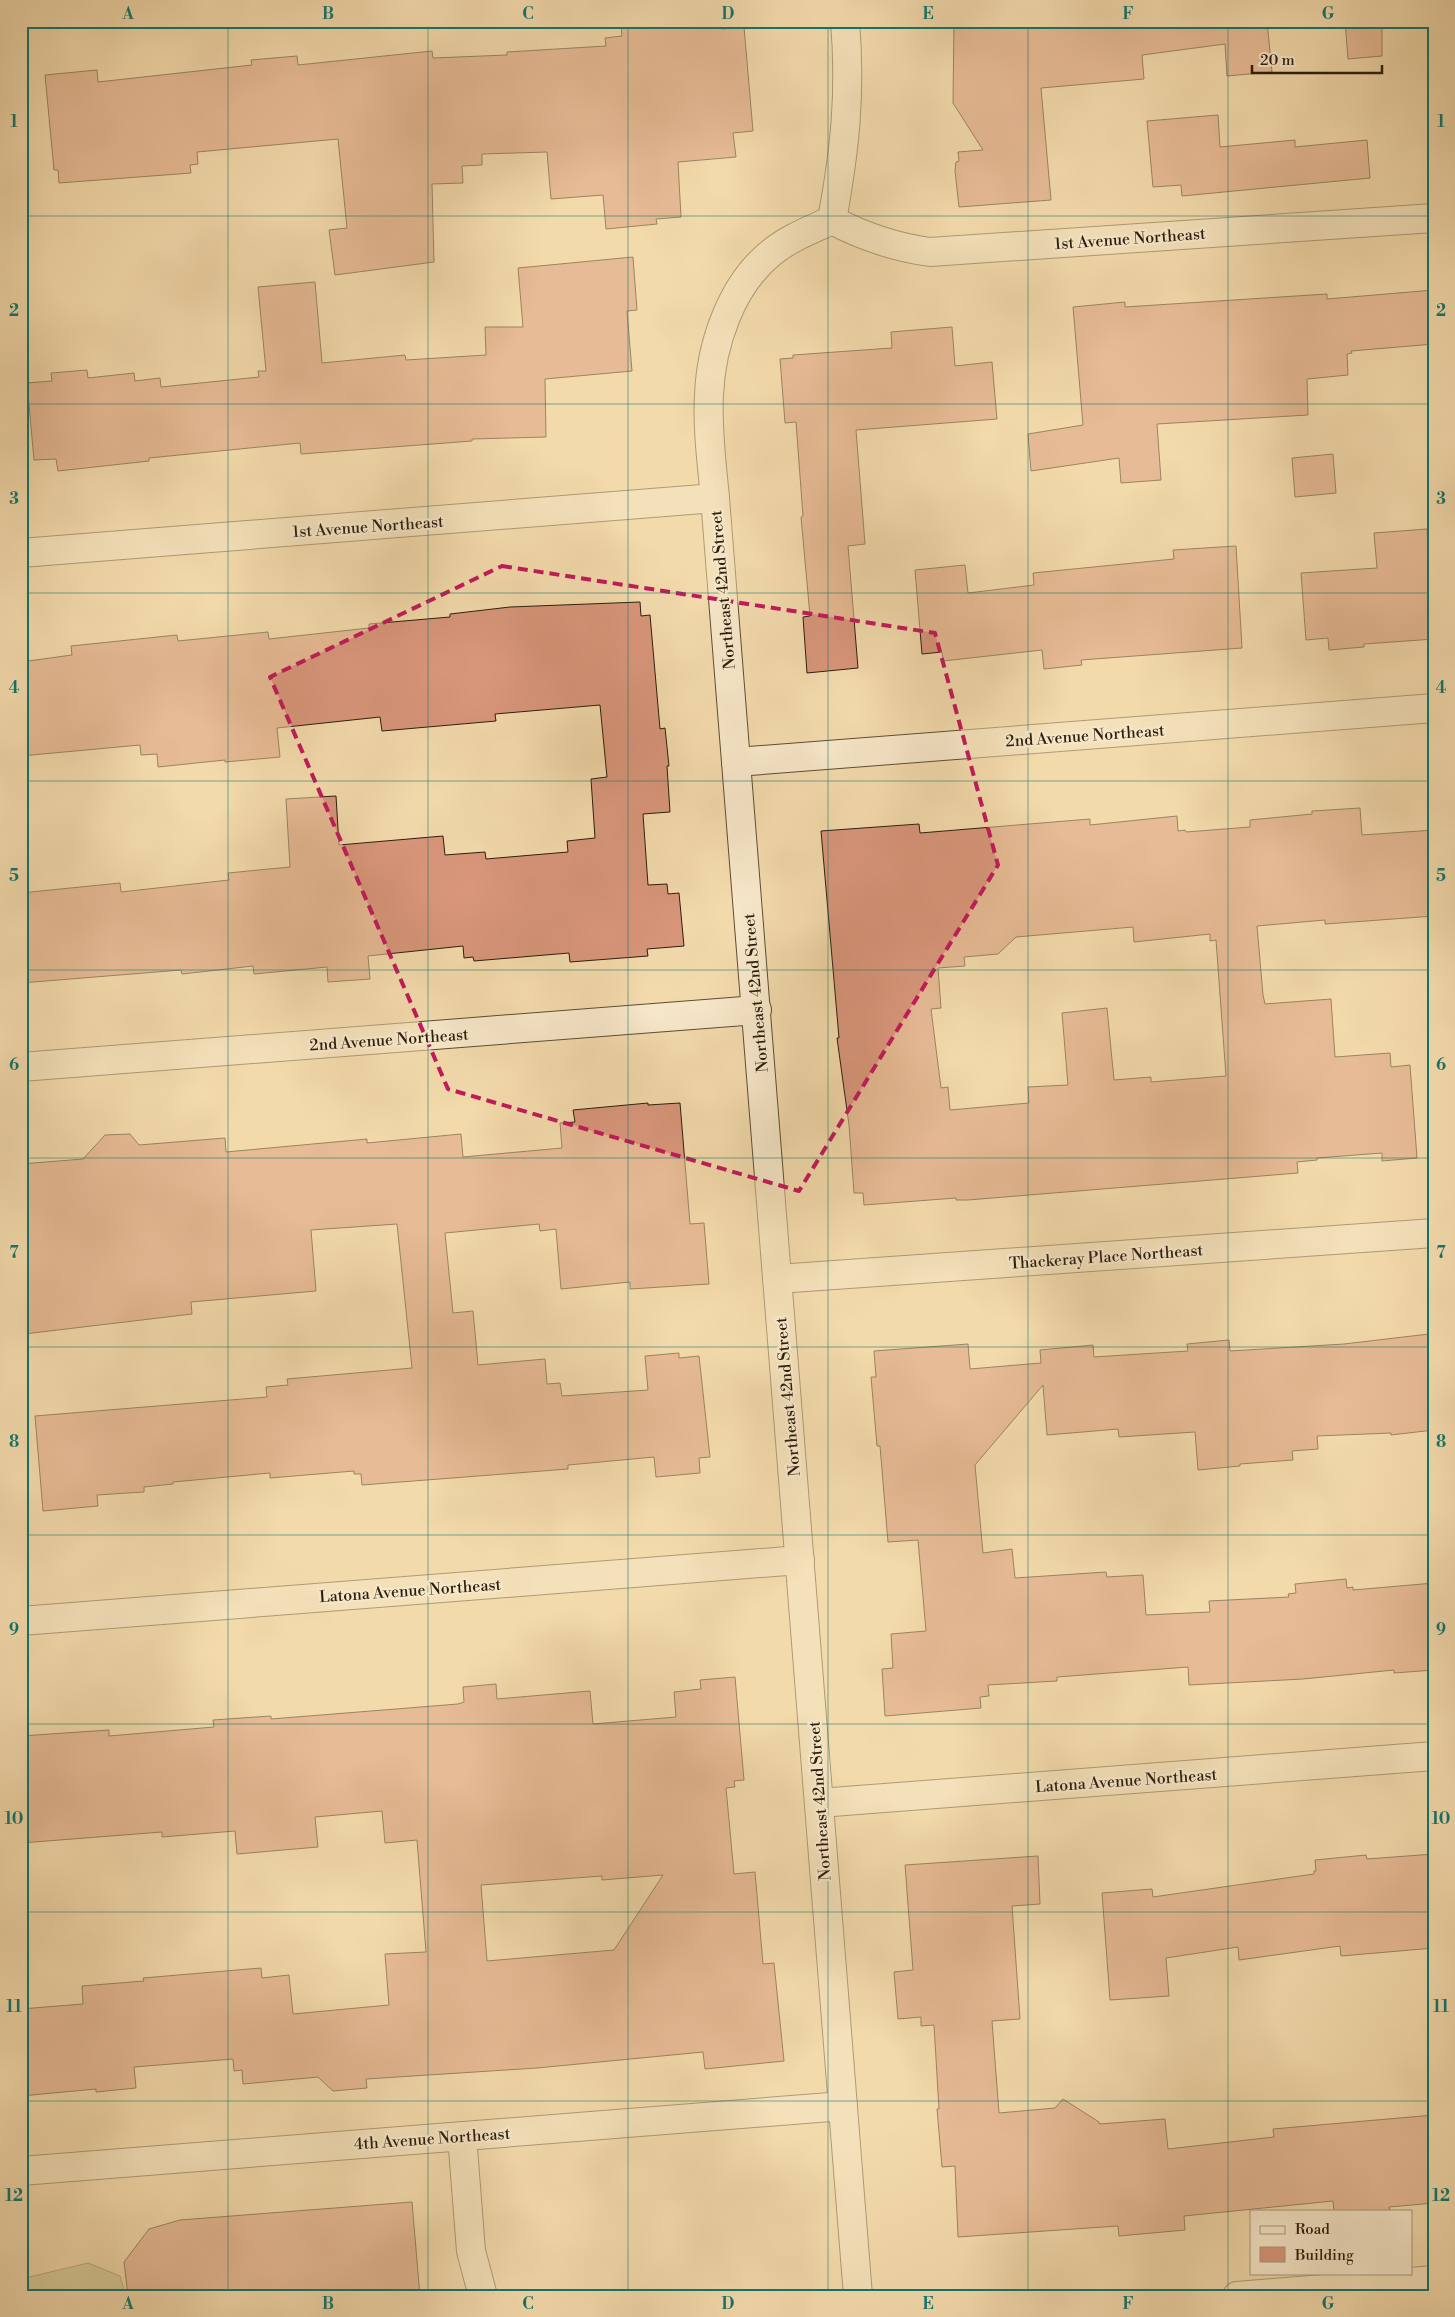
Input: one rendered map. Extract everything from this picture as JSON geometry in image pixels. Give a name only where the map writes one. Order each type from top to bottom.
[{"type":"street","points":[[832,220],[848,111],[845,21]]},
{"type":"street","name":"1st Avenue Northeast","points":[[832,220],[858,234],[881,242],[930,252],[1434,218]]},
{"type":"street","name":"Northeast 42nd Street","points":[[832,220],[797,236],[771,252],[751,272],[737,291],[728,310],[716,350],[709,396],[715,498],[858,2296]]},
{"type":"street","name":"1st Avenue Northeast","points":[[21,553],[715,498]]},
{"type":"street","name":"2nd Avenue Northeast","points":[[736,762],[1434,708]]},
{"type":"street","name":"2nd Avenue Northeast","points":[[21,1067],[757,1010]]},
{"type":"street","name":"Thackeray Place Northeast","points":[[777,1280],[1434,1233]]},
{"type":"street","name":"Latona Avenue Northeast","points":[[21,1620],[800,1560]]},
{"type":"street","name":"Latona Avenue Northeast","points":[[819,1803],[1434,1756]]},
{"type":"street","name":"4th Avenue Northeast","points":[[21,2171],[843,2106]]},
{"type":"street","points":[[462,2136],[471,2251],[483,2296]]},
{"type":"street","points":[[1237,2296],[1434,2280]]},
{"type":"highlighted area","points":[[502,566],[935,633],[998,865],[799,1191],[448,1089],[270,677]]},
{"type":"green space","points":[[88,2263],[120,2276],[126,2296],[21,2296],[21,2279]]},
{"type":"building","points":[[691,21],[722,21],[722,29],[744,27],[753,131],[733,133],[736,157],[678,162],[681,217],[656,219],[657,224],[606,229],[603,195],[551,199],[547,152],[482,154],[482,165],[462,166],[463,183],[432,184],[434,262],[335,275],[329,230],[347,228],[338,139],[197,152],[198,164],[190,165],[191,173],[59,183],[58,170],[54,170],[45,75],[97,70],[98,82],[252,65],[251,60],[297,56],[298,65],[432,51],[433,58],[507,55],[507,52],[606,46],[605,38],[622,36],[621,26]]},
{"type":"building","points":[[954,21],[1267,21],[1272,72],[1227,76],[1225,44],[1142,55],[1144,79],[1041,88],[1051,200],[959,207],[955,171],[956,162],[959,161],[958,152],[983,150],[953,103]]},
{"type":"building","points":[[1345,21],[1382,21],[1382,56],[1348,59]]},
{"type":"building","points":[[1218,115],[1220,147],[1295,140],[1295,147],[1367,140],[1370,178],[1182,196],[1181,185],[1153,187],[1147,121]]},
{"type":"building","points":[[633,257],[637,310],[627,311],[632,371],[545,379],[546,437],[472,439],[472,441],[301,454],[300,443],[149,458],[149,461],[58,471],[56,459],[34,460],[27,383],[52,381],[51,373],[87,370],[88,378],[134,373],[135,381],[160,378],[161,387],[259,377],[258,371],[266,371],[258,287],[315,282],[322,363],[405,355],[406,360],[486,355],[485,327],[523,327],[518,268]]},
{"type":"building","points":[[1434,290],[1434,344],[1351,351],[1352,353],[1347,354],[1348,375],[1307,379],[1308,415],[1157,424],[1161,480],[1121,483],[1119,458],[1031,471],[1028,434],[1083,425],[1073,307],[1125,302],[1125,307],[1327,294],[1327,299]]},
{"type":"building","points":[[952,327],[955,366],[992,362],[997,419],[856,430],[865,544],[848,546],[858,668],[807,673],[803,617],[810,616],[801,517],[803,516],[796,422],[785,423],[780,359],[793,358],[793,355],[892,348],[891,332]]},
{"type":"building","points":[[1333,454],[1336,493],[1295,497],[1292,458]]},
{"type":"building","points":[[1427,529],[1434,639],[1364,644],[1364,647],[1329,650],[1328,638],[1306,640],[1301,573],[1377,568],[1374,533]]},
{"type":"building","points":[[1236,546],[1242,648],[1081,660],[1082,665],[1044,669],[1042,650],[943,661],[942,652],[922,654],[915,570],[965,565],[968,593],[1034,585],[1033,573],[1174,559],[1173,550]]},
{"type":"building","points":[[640,602],[641,616],[650,615],[660,729],[665,728],[669,766],[667,766],[670,812],[643,814],[648,885],[667,884],[668,894],[679,893],[684,946],[647,949],[648,956],[570,962],[569,953],[474,961],[473,957],[464,958],[463,946],[368,956],[370,979],[328,982],[327,967],[254,974],[253,966],[182,974],[181,970],[21,983],[21,893],[120,883],[121,892],[229,880],[228,873],[290,867],[286,799],[336,796],[339,845],[443,836],[445,855],[485,852],[486,859],[568,852],[567,841],[595,838],[591,779],[607,777],[600,705],[495,714],[496,721],[382,731],[380,717],[277,728],[280,757],[225,762],[225,760],[158,767],[157,754],[141,755],[140,745],[21,756],[21,662],[72,655],[71,646],[177,635],[178,641],[268,632],[269,639],[369,628],[369,624],[450,617],[450,614],[510,607]]},
{"type":"building","points":[[1360,808],[1362,835],[1434,830],[1434,916],[1325,924],[1325,920],[1257,926],[1265,1004],[1331,999],[1335,1057],[1390,1053],[1391,1067],[1410,1065],[1417,1158],[1382,1161],[1382,1153],[1317,1158],[1317,1160],[1297,1162],[1298,1173],[968,1200],[956,1200],[956,1198],[864,1205],[863,1193],[854,1193],[849,1125],[837,1038],[839,1038],[821,831],[919,824],[920,833],[1090,819],[1090,825],[1177,816],[1178,831],[1185,830],[1186,832],[1250,827],[1250,820],[1312,814],[1312,811]],"holes":[[[1133,927],[1134,942],[1210,934],[1210,941],[1216,940],[1226,1076],[1151,1082],[1151,1077],[1114,1080],[1107,1008],[1062,1013],[1068,1085],[1028,1087],[1029,1103],[950,1110],[948,1087],[941,1088],[931,1009],[941,1008],[938,968],[965,966],[964,957],[998,954],[1016,937]]]},
{"type":"building","points":[[648,1103],[648,1105],[680,1103],[690,1224],[704,1223],[709,1284],[630,1289],[630,1282],[561,1289],[556,1229],[540,1231],[539,1224],[445,1233],[453,1313],[473,1311],[478,1365],[545,1359],[547,1384],[560,1383],[562,1396],[648,1390],[645,1356],[679,1353],[679,1358],[699,1356],[710,1457],[699,1458],[700,1473],[656,1477],[654,1457],[568,1465],[568,1469],[362,1485],[361,1474],[354,1474],[354,1471],[270,1478],[270,1473],[173,1482],[173,1484],[144,1487],[144,1492],[97,1495],[98,1506],[43,1511],[35,1416],[267,1397],[266,1387],[288,1385],[287,1379],[412,1368],[397,1224],[311,1230],[316,1291],[191,1302],[192,1314],[24,1334],[21,1275],[21,1164],[83,1159],[105,1135],[130,1134],[139,1145],[225,1138],[226,1152],[367,1139],[367,1143],[461,1134],[463,1157],[562,1148],[560,1123],[575,1122],[573,1110]]},
{"type":"building","points":[[1429,1334],[1434,1377],[1434,1430],[1391,1435],[1391,1433],[1317,1436],[1318,1449],[1292,1451],[1293,1460],[1240,1464],[1240,1466],[1198,1470],[1195,1432],[1119,1437],[1118,1429],[1047,1435],[1043,1385],[975,1465],[983,1553],[1012,1549],[1015,1578],[1106,1572],[1107,1577],[1143,1575],[1146,1615],[1210,1612],[1209,1601],[1289,1597],[1288,1594],[1296,1593],[1295,1584],[1346,1579],[1347,1588],[1353,1587],[1353,1590],[1434,1583],[1434,1670],[1394,1673],[1394,1670],[1303,1679],[1189,1685],[1188,1667],[1057,1677],[1057,1681],[988,1685],[989,1696],[980,1697],[981,1708],[885,1716],[882,1669],[893,1668],[891,1634],[926,1631],[918,1540],[888,1542],[880,1446],[877,1446],[871,1377],[876,1377],[874,1351],[968,1344],[970,1369],[1041,1363],[1040,1350],[1093,1345],[1094,1357],[1188,1351],[1187,1344],[1229,1340],[1230,1351],[1344,1344]]},
{"type":"building","points":[[735,1677],[744,1780],[734,1781],[735,1787],[726,1788],[734,1874],[755,1872],[763,1964],[774,1963],[784,2061],[705,2069],[703,2052],[537,2068],[366,2079],[367,2088],[333,2091],[318,2077],[243,2084],[242,2070],[234,2071],[233,2059],[134,2067],[136,2088],[96,2092],[96,2089],[21,2096],[21,2009],[83,2004],[82,1986],[144,1981],[143,1978],[261,1968],[262,1978],[289,1975],[293,2014],[389,2005],[385,1954],[426,1952],[417,1840],[385,1843],[382,1811],[315,1817],[318,1847],[237,1854],[235,1831],[162,1837],[162,1832],[21,1843],[21,1736],[109,1730],[109,1736],[214,1727],[213,1720],[271,1716],[271,1719],[458,1704],[464,1702],[463,1687],[496,1684],[497,1699],[590,1691],[593,1724],[676,1717],[674,1692],[701,1689],[700,1680]],"holes":[[[663,1875],[614,1950],[487,1961],[481,1885],[602,1876],[602,1880]]]},
{"type":"building","points":[[1434,1854],[1434,1948],[1341,1956],[1340,1946],[1239,1960],[1238,1947],[1166,1958],[1169,1996],[1110,2000],[1102,1893],[1152,1889],[1153,1897],[1314,1874],[1314,1871],[1316,1871],[1315,1860],[1366,1855],[1367,1859]]},
{"type":"building","points":[[1038,1856],[1040,1904],[1012,1906],[1020,2019],[992,2021],[999,2113],[1055,2108],[1063,2099],[1099,2122],[1099,2124],[1165,2119],[1168,2149],[1274,2137],[1273,2129],[1434,2115],[1434,2203],[1389,2207],[1390,2210],[1334,2210],[1333,2201],[1184,2216],[1185,2230],[1119,2236],[1118,2226],[958,2237],[955,2166],[942,2167],[937,2109],[939,2109],[934,2025],[921,2026],[921,2017],[898,2019],[894,1972],[913,1970],[905,1865]]},
{"type":"building","points":[[412,2202],[420,2296],[128,2296],[124,2262],[149,2229],[180,2220]]}]
